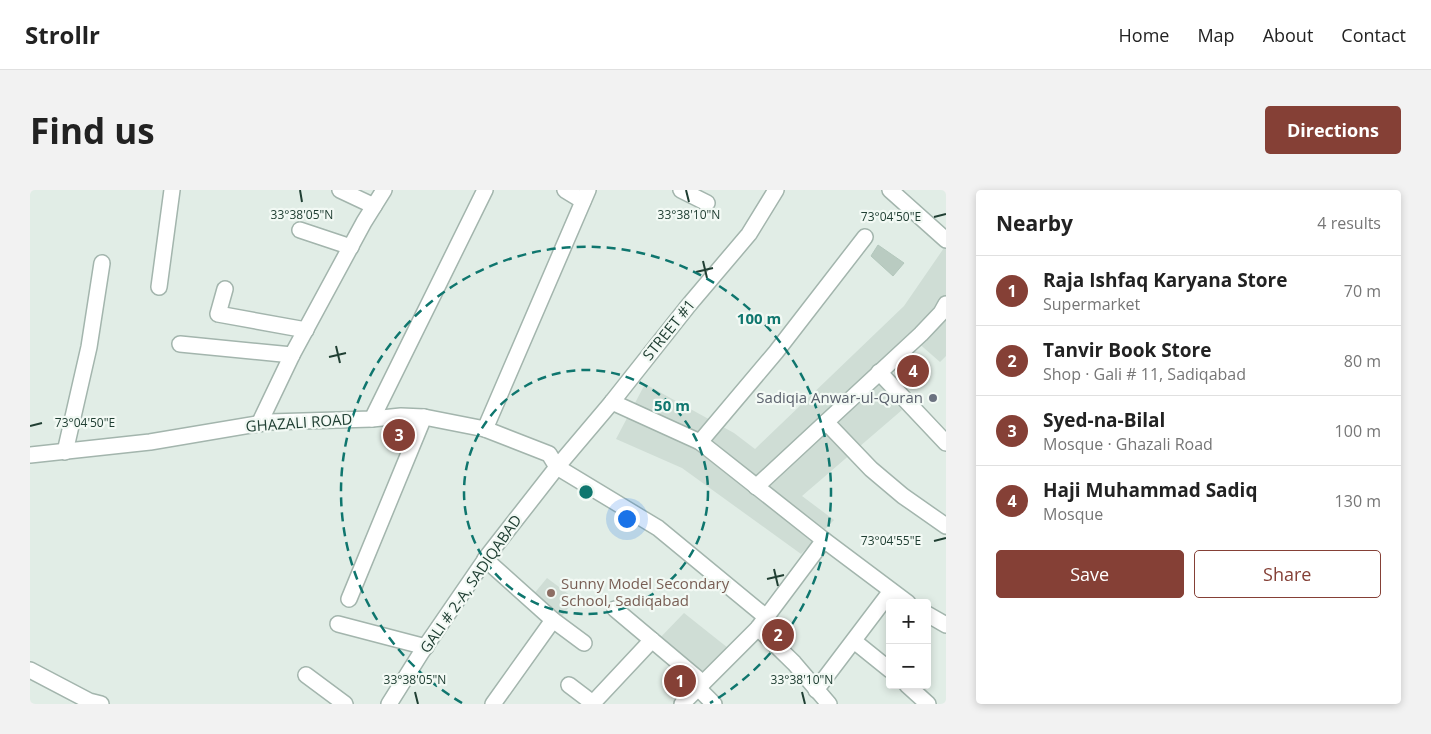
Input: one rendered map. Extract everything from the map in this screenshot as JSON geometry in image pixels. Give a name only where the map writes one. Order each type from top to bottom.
[{"type":"street","points":[[159,287],[172,190]]},
{"type":"street","points":[[340,190],[374,206]]},
{"type":"street","points":[[259,424],[292,355],[384,190]]},
{"type":"street","points":[[372,419],[485,190]]},
{"type":"street","points":[[485,429],[585,196],[565,190]]},
{"type":"street","points":[[680,190],[707,203]]},
{"type":"street","name":"STREET #1","points":[[557,467],[749,234],[776,190]]},
{"type":"street","points":[[890,190],[946,240]]},
{"type":"street","points":[[300,230],[351,247]]},
{"type":"street","points":[[700,442],[776,352],[865,237]]},
{"type":"street","points":[[65,452],[89,347],[102,263]]},
{"type":"street","points":[[225,289],[218,314],[306,330]]},
{"type":"street","points":[[756,487],[921,334],[940,314],[946,304]]},
{"type":"street","points":[[180,344],[292,355]]},
{"type":"street","points":[[879,372],[946,443]]},
{"type":"street","points":[[612,402],[700,442],[902,599]]},
{"type":"street","name":"GHAZALI ROAD","points":[[30,455],[150,442],[269,422],[372,419],[401,416],[424,417],[485,429],[549,454],[557,467],[658,528],[762,622],[829,704]]},
{"type":"street","points":[[349,599],[424,417]]},
{"type":"street","points":[[826,422],[877,474],[903,496],[946,526]]},
{"type":"street","name":"GALI # 2-A, SADIQABAD","points":[[389,704],[485,559],[557,467]]},
{"type":"street","points":[[682,704],[762,622],[824,540]]},
{"type":"street","points":[[485,559],[553,620],[584,643]]},
{"type":"street","points":[[816,690],[891,591]]},
{"type":"street","points":[[615,609],[652,640],[700,685],[714,704]]},
{"type":"street","points":[[931,616],[946,625]]},
{"type":"street","points":[[493,704],[553,620]]},
{"type":"street","points":[[338,624],[426,647]]},
{"type":"street","points":[[570,685],[594,704],[652,640]]},
{"type":"street","points":[[854,640],[886,667]]},
{"type":"street","points":[[30,670],[94,703]]},
{"type":"street","points":[[306,675],[346,704]]},
{"type":"street","points":[[911,689],[928,704]]},
{"type":"shaded area","points":[[946,245],[946,356],[940,362],[908,334],[869,373],[902,410],[802,496],[834,520],[801,554],[682,468],[616,439],[645,384],[734,433],[755,449],[904,306]]},
{"type":"shaded area","points":[[547,578],[575,599],[560,619],[533,595]]},
{"type":"shaded area","points":[[684,613],[728,648],[701,676],[658,640]]},
{"type":"building","points":[[878,245],[904,263],[893,276],[871,256]]},
{"type":"place","name":"Haji Muhammad Sadiq","points":[[913,371]]},
{"type":"place","name":"Sadiqia Anwar-ul-Quran","points":[[933,398]]},
{"type":"place","name":"Syed-na-Bilal","points":[[399,435]]},
{"type":"place","name":"Sunny Model Secondary School, Sadiqabad","points":[[551,593]]},
{"type":"place","name":"Tanvir Book Store","points":[[778,635]]},
{"type":"place","name":"Raja Ishfaq Karyana Store","points":[[680,681]]}]
